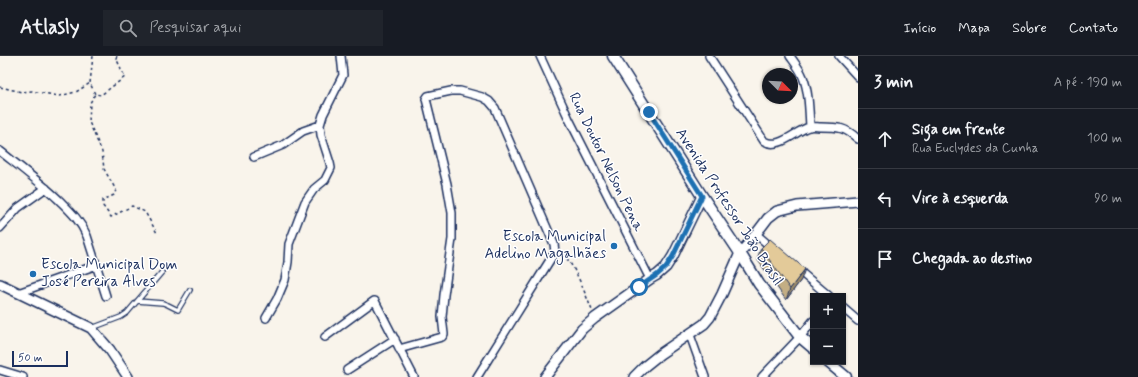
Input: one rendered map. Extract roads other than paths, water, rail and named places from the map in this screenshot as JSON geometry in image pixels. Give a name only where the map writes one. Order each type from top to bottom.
[{"type":"main road","name":"Avenida Professor João Brasil","points":[[613,56],[759,284],[800,337],[810,345]]},
{"type":"main road","points":[[832,365],[846,377]]},
{"type":"street","points":[[266,318],[286,280],[289,244],[305,202],[314,190],[325,180],[331,168],[321,135],[320,125],[323,115],[343,75],[341,56]]},
{"type":"street","name":"Rua Doutor Nelson Pena","points":[[540,56],[569,118],[650,279]]},
{"type":"street","points":[[709,56],[764,141],[777,144],[810,126],[836,127],[844,129],[852,133],[858,139]]},
{"type":"street","points":[[790,56],[804,78],[808,94],[810,126]]},
{"type":"street","points":[[839,56],[858,77]]},
{"type":"street","points":[[400,349],[442,337],[444,334],[442,317],[452,239],[452,213],[447,184],[426,99],[428,96],[451,91],[460,91],[482,97],[489,101],[495,108],[554,244],[555,252],[477,377]]},
{"type":"street","points":[[254,158],[303,132],[320,125]]},
{"type":"street","points":[[0,151],[46,188],[77,217],[83,226],[106,296]]},
{"type":"street","points":[[0,228],[18,208],[46,188]]},
{"type":"street","points":[[545,377],[578,334],[595,318],[657,275],[666,267],[673,256],[702,196]]},
{"type":"street","points":[[637,375],[660,354],[704,324],[710,317],[740,253],[768,218],[777,211],[786,208],[858,201]]},
{"type":"street","points":[[756,234],[778,253]]},
{"type":"street","points":[[790,262],[826,293]]},
{"type":"street","points":[[18,293],[97,265]]},
{"type":"street","points":[[0,284],[91,328],[110,350],[128,377]]},
{"type":"street","points":[[325,337],[375,301],[414,377]]},
{"type":"street","points":[[846,310],[858,319]]},
{"type":"street","points":[[762,377],[800,337],[810,324]]},
{"type":"street","points":[[690,334],[704,377]]},
{"type":"street","points":[[347,370],[395,339]]},
{"type":"street","points":[[0,370],[23,377]]},
{"type":"lane","points":[[91,328],[121,317],[162,272]]},
{"type":"lane","points":[[137,301],[163,303],[178,310],[190,290]]},
{"type":"place","name":"Escola Municipal Adelino Magalhães","points":[[614,246]]},
{"type":"place","name":"Escola Municipal Dom José Pereira Alves","points":[[33,274]]}]
